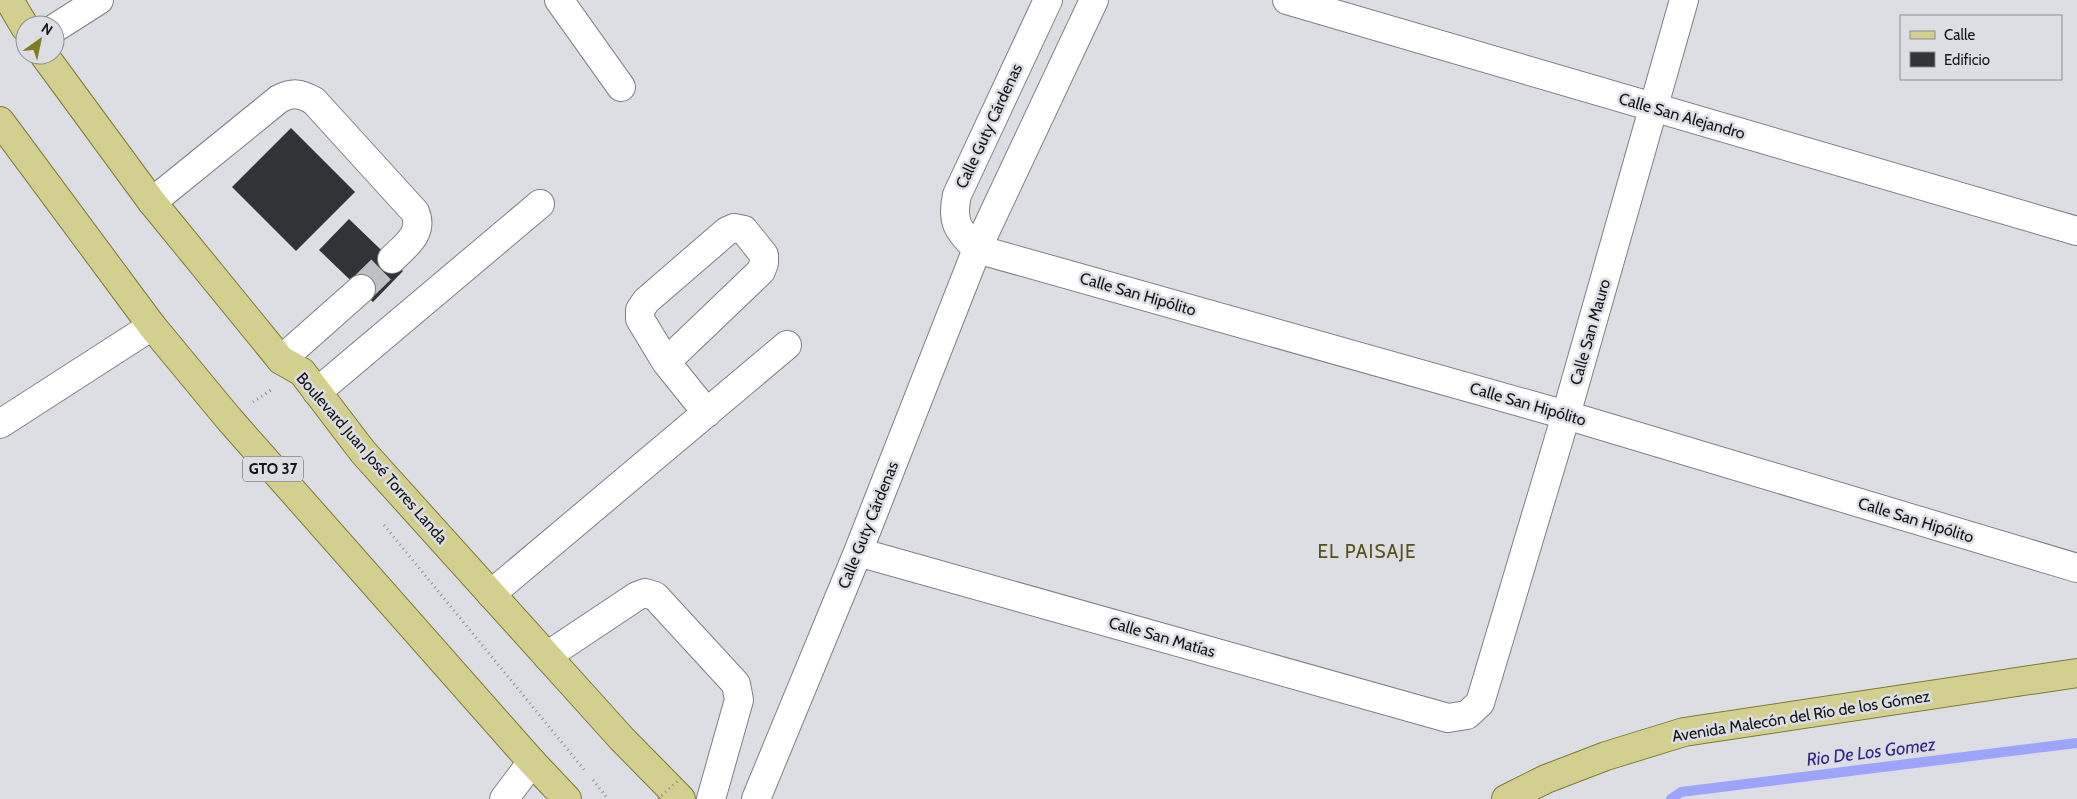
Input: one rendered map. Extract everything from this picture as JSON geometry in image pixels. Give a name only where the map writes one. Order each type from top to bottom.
[{"type":"main road","points":[[9,0],[18,15]]},
{"type":"main road","name":"Boulevard Juan José Torres Landa","points":[[51,65],[152,202],[300,375],[363,452],[622,739],[682,787]]},
{"type":"main road","name":"GTO 37","points":[[0,121],[152,326],[229,419],[532,762],[556,795]]},
{"type":"main road","name":"Avenida Malecón del Río de los Gómez","points":[[1506,799],[1546,779],[1606,756],[1684,732],[2077,673]]},
{"type":"street","points":[[65,22],[99,0]]},
{"type":"street","points":[[559,0],[621,87]]},
{"type":"street","name":"Calle Guty Cárdenas","points":[[977,249],[962,236],[955,222],[954,210],[957,196],[1048,0]]},
{"type":"street","name":"Calle Guty Cárdenas","points":[[756,799],[858,552],[977,249],[1094,0]]},
{"type":"street","name":"Calle San Alejandro","points":[[1287,0],[2077,231]]},
{"type":"street","name":"Calle San Mauro","points":[[1467,715],[1480,703],[1566,414],[1684,0]]},
{"type":"street","points":[[152,202],[279,99],[290,93],[301,94],[314,101],[415,212],[418,228],[414,236],[392,259]]},
{"type":"street","points":[[300,375],[540,204]]},
{"type":"street","points":[[666,362],[761,271],[764,255],[744,230],[734,228],[727,231],[646,301],[640,310],[640,319],[666,362],[706,413]]},
{"type":"street","name":"Calle San Hipólito","points":[[977,249],[1566,414],[2077,568]]},
{"type":"street","points":[[300,375],[361,289]]},
{"type":"street","points":[[0,424],[152,326]]},
{"type":"street","points":[[491,594],[787,345]]},
{"type":"street","name":"Calle San Matías","points":[[858,552],[1448,718],[1467,715]]},
{"type":"street","points":[[547,656],[637,596],[645,593],[655,596],[736,684],[739,692],[739,700],[710,799]]},
{"type":"street","points":[[504,799],[532,762]]},
{"type":"path","points":[[229,419],[300,375]]},
{"type":"path","points":[[658,799],[682,787]]},
{"type":"building","points":[[291,128],[355,192],[296,251],[232,187]]},
{"type":"building","points":[[349,219],[403,271],[373,302],[319,250]]},
{"type":"waterway","name":"Rio De Los Gomez","points":[[1671,799],[1681,792],[2077,743]]},
{"type":"tunnel","points":[[361,289],[392,259]]},
{"type":"district","name":"EL PAISAJE","points":[[1367,551]]}]
